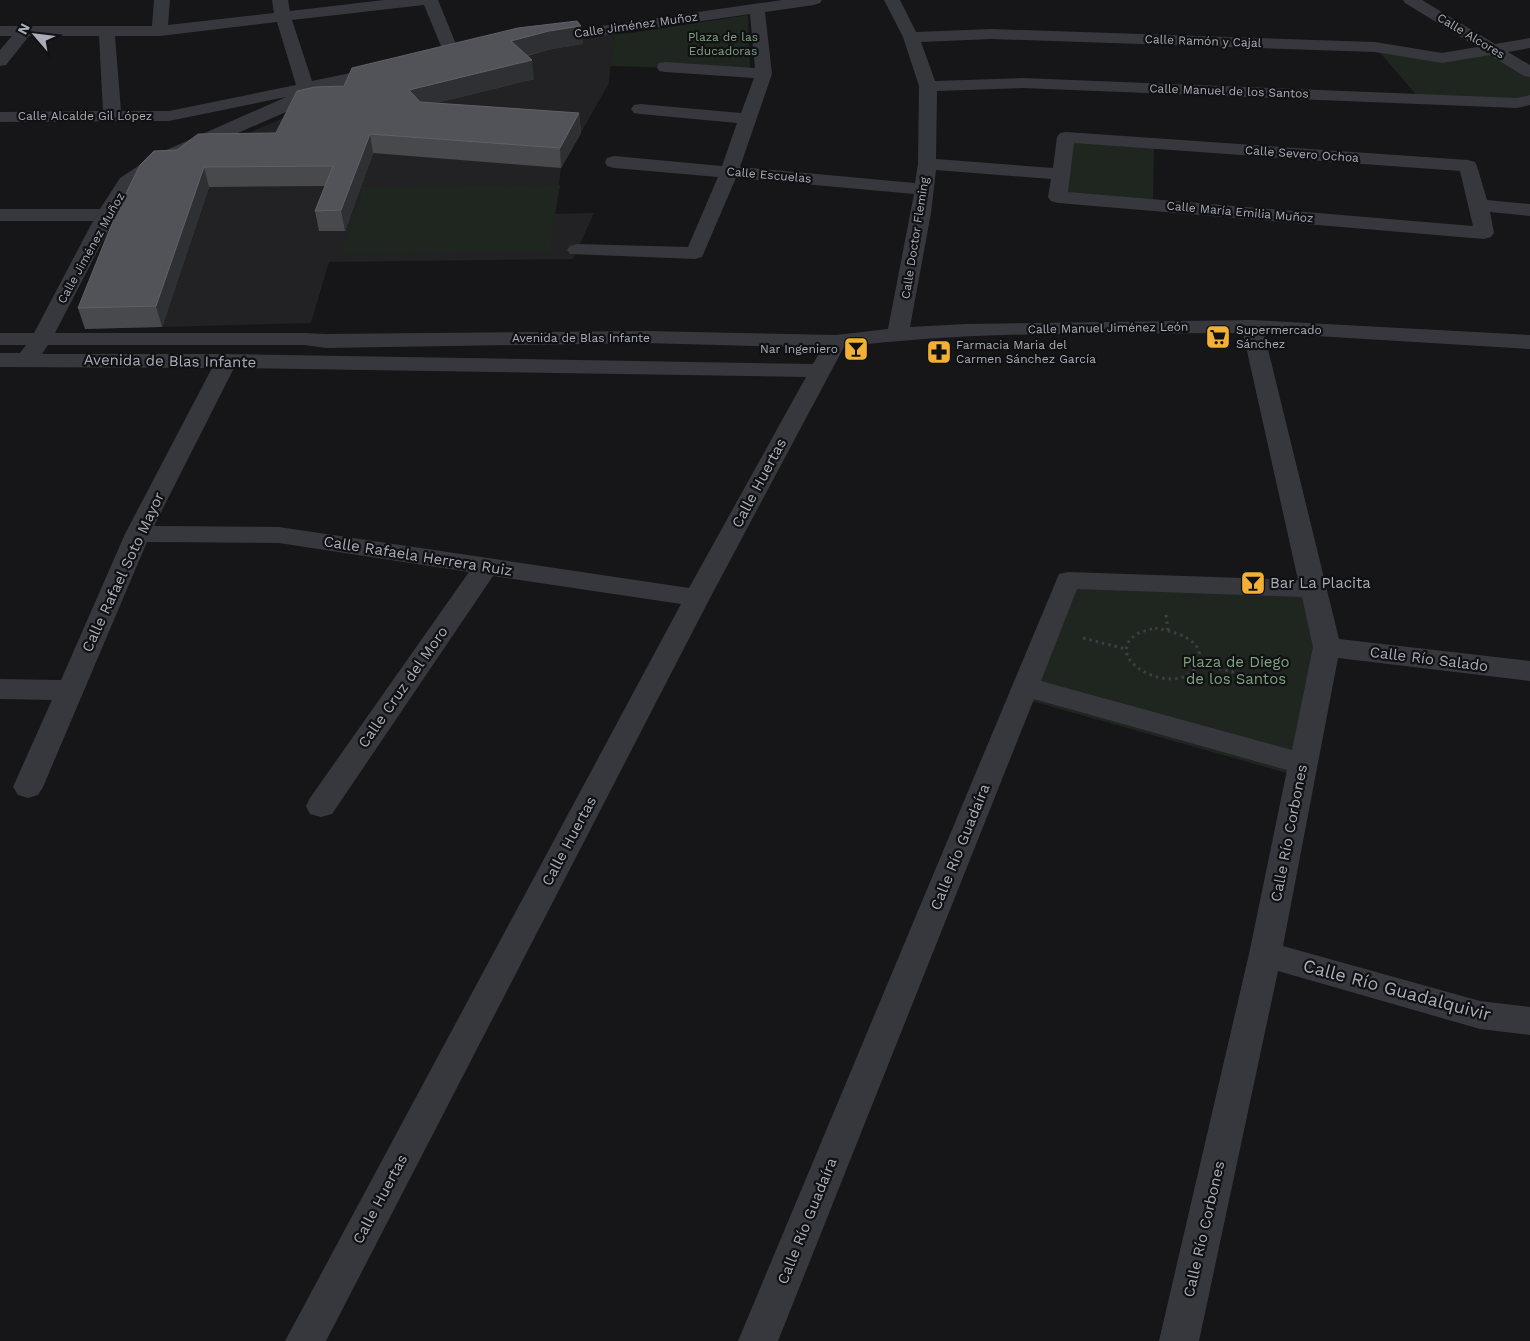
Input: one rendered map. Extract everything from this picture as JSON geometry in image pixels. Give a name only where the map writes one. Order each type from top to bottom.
[{"type":"street","points":[[160,31],[162,0]]},
{"type":"street","points":[[165,138],[306,88],[283,16],[280,0]]},
{"type":"street","points":[[0,31],[160,31],[424,0]]},
{"type":"street","points":[[430,0],[452,54]]},
{"type":"street","name":"Calle Jiménez Muñoz","points":[[528,42],[604,29],[814,0]]},
{"type":"street","name":"Calle Doctor Fleming","points":[[892,0],[911,37],[928,86],[927,164],[924,189],[898,334]]},
{"type":"street","name":"Calle Alcores","points":[[1411,0],[1530,72]]},
{"type":"street","points":[[577,250],[696,252],[729,172],[764,74],[757,9]]},
{"type":"street","points":[[0,61],[24,31]]},
{"type":"street","points":[[106,32],[112,116]]},
{"type":"street","name":"Calle Ramón y Cajal","points":[[911,37],[991,34],[1375,47],[1442,58],[1530,44]]},
{"type":"street","points":[[434,59],[471,51]]},
{"type":"street","points":[[665,67],[764,74]]},
{"type":"street","name":"Calle Jiménez Muñoz","points":[[41,339],[106,215],[127,182],[165,138],[289,104],[306,88],[398,68]]},
{"type":"street","name":"Calle Manuel de los Santos","points":[[928,86],[1022,83],[1517,103],[1530,100]]},
{"type":"street","points":[[640,109],[749,119]]},
{"type":"street","name":"Calle Alcalde Gil López","points":[[0,117],[112,116],[165,138]]},
{"type":"street","name":"Calle María Emilia Muñoz","points":[[1066,137],[1058,197],[1484,233]]},
{"type":"street","name":"Calle Severo Ochoa","points":[[1066,137],[1468,166],[1484,233]]},
{"type":"street","name":"Calle Escuelas","points":[[614,162],[924,189]]},
{"type":"street","points":[[927,164],[1061,174]]},
{"type":"street","points":[[1479,206],[1530,210]]},
{"type":"street","points":[[0,214],[106,215]]},
{"type":"street","name":"Calle Manuel Jiménez León","points":[[836,342],[898,334],[966,330],[1252,326],[1530,342]]},
{"type":"street","name":"Calle Río Corbones","points":[[1179,1341],[1265,954],[1327,648],[1252,326]]},
{"type":"street","name":"Avenida de Blas Infante","points":[[7,357],[41,339],[304,339],[326,341],[645,337],[836,342]]},
{"type":"street","points":[[7,357],[41,339]]},
{"type":"street","points":[[313,363],[326,341]]},
{"type":"street","name":"Calle Huertas","points":[[305,1341],[697,598],[836,342]]},
{"type":"street","name":"Avenida de Blas Infante","points":[[7,357],[820,371]]},
{"type":"street","name":"Calle Rafael Soto Mayor","points":[[28,788],[138,534],[226,361]]},
{"type":"street","name":"Calle Rafaela Herrera Ruiz","points":[[138,534],[279,535],[697,598]]},
{"type":"street","name":"Calle Cruz del Moro","points":[[321,806],[486,567]]},
{"type":"street","name":"Calle Río Guadaíra","points":[[758,1341],[1068,580],[1314,589]]},
{"type":"street","name":"Calle Río Salado","points":[[1327,648],[1530,671]]},
{"type":"street","points":[[1026,687],[1303,764]]},
{"type":"street","points":[[0,689],[69,690]]},
{"type":"street","name":"Calle Río Guadalquivir","points":[[1265,954],[1480,1015],[1530,1021]]},
{"type":"path","points":[[1155,628],[1168,630],[1190,639],[1197,647],[1200,655],[1200,664],[1188,676],[1177,679],[1158,678],[1141,672],[1132,665],[1127,657],[1126,648],[1128,641],[1134,634],[1155,628]]},
{"type":"path","points":[[1049,629],[1126,648]]},
{"type":"path","points":[[1200,664],[1318,692]]},
{"type":"shaded area","points":[[613,34],[609,83],[561,168],[555,214],[594,213],[573,259],[329,262],[311,323],[85,329],[203,153],[355,87],[457,62]]},
{"type":"green space","name":"Plaza de las Educadoras","points":[[748,15],[750,70],[610,66],[613,34],[631,33]]},
{"type":"green space","points":[[1375,47],[1417,55],[1493,49],[1530,72],[1530,100],[1420,99]]},
{"type":"green space","points":[[1066,137],[1154,143],[1153,205],[1058,197]]},
{"type":"green space","points":[[560,185],[549,252],[341,254],[364,187]]},
{"type":"green space","name":"Plaza de Diego de los Santos","points":[[1068,580],[1314,589],[1327,647],[1301,777],[1021,698]]},
{"type":"building","points":[[577,21],[581,26],[549,31],[511,41],[532,60],[409,90],[420,102],[579,113],[560,148],[370,134],[341,210],[315,211],[333,166],[204,167],[156,306],[78,308],[115,216],[140,165],[154,151],[177,150],[198,134],[276,133],[297,91],[315,87],[344,86],[352,68],[518,28]]},
{"type":"place","name":"Supermercado Sánchez","points":[[1218,337]]},
{"type":"place","name":"Nar Ingeniero","points":[[856,349]]},
{"type":"place","name":"Farmacia Maria del Carmen Sánchez García","points":[[939,352]]},
{"type":"place","name":"Bar La Placita","points":[[1253,583]]}]
